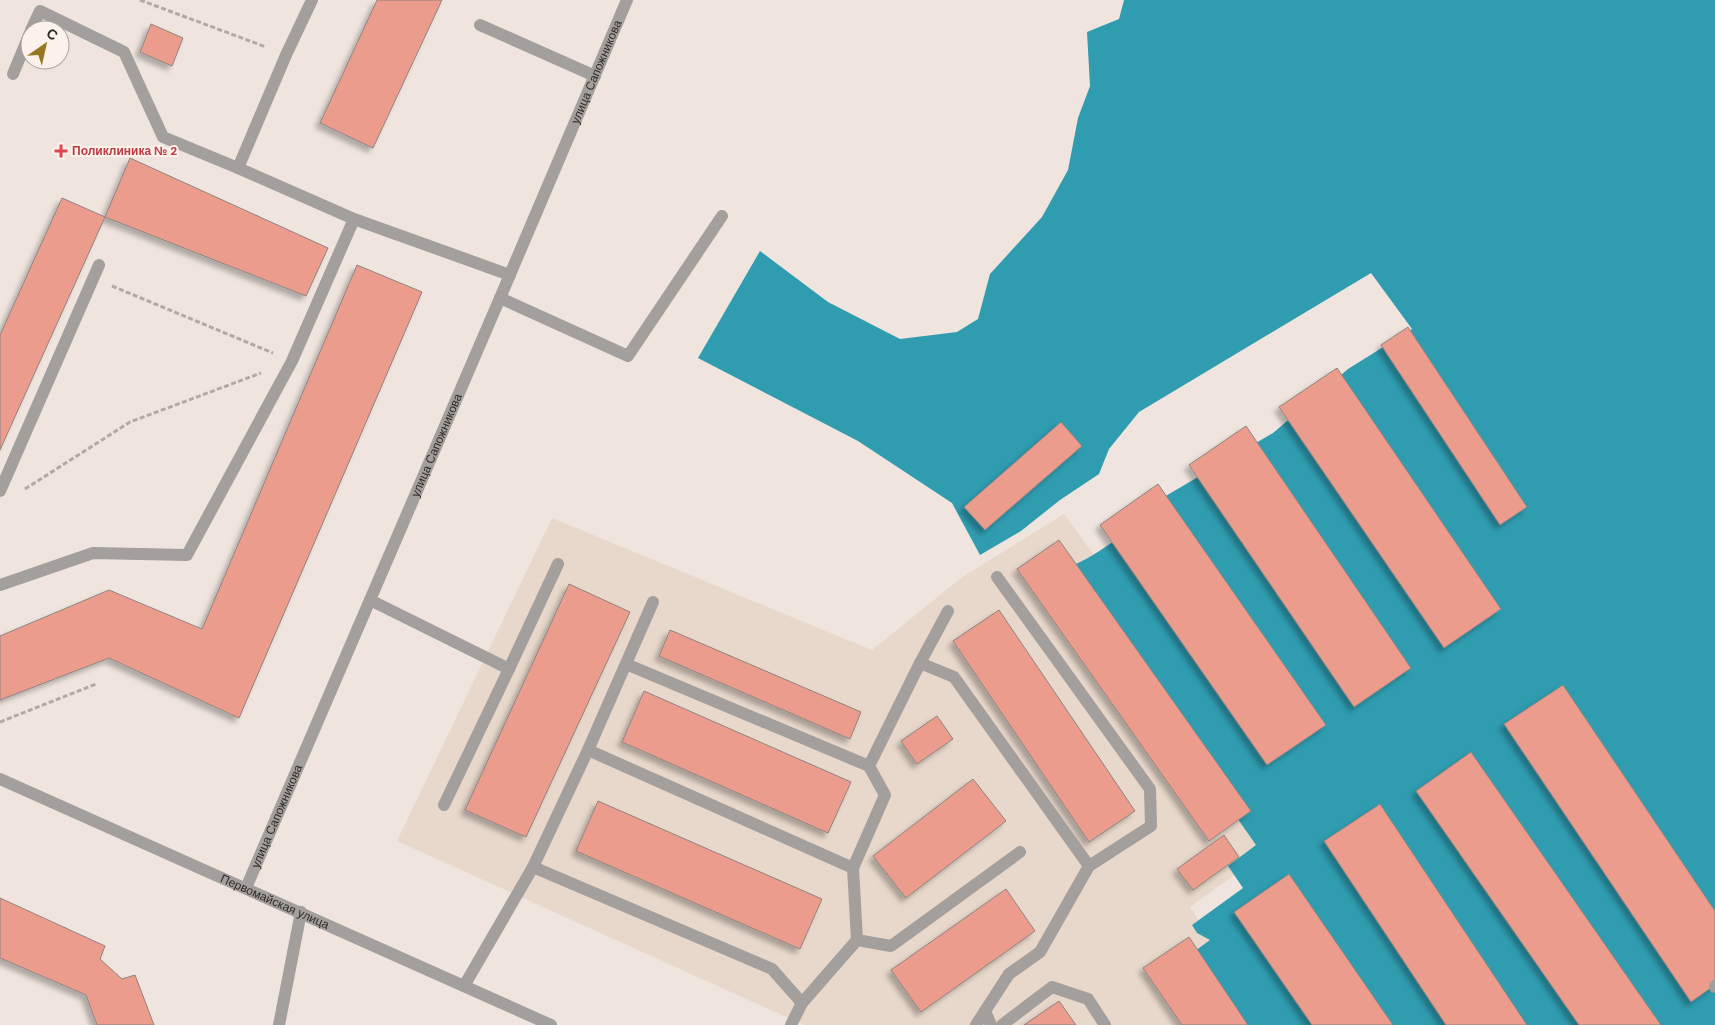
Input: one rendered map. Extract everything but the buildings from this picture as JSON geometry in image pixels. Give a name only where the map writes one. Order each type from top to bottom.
[{"type":"street","points":[[238,168],[286,54],[312,0]]},
{"type":"street","name":"улица Сапожникова","points":[[246,888],[627,0]]},
{"type":"street","points":[[36,20],[40,11],[58,20]]},
{"type":"street","points":[[480,25],[594,76]]},
{"type":"street","points":[[70,26],[124,52],[163,137],[354,219],[510,275]]},
{"type":"street","points":[[13,74],[20,57]]},
{"type":"street","points":[[500,298],[628,356],[722,216]]},
{"type":"street","points":[[0,585],[93,553],[187,555],[292,361],[354,219]]},
{"type":"street","points":[[0,491],[99,265]]},
{"type":"street","points":[[444,805],[558,564]]},
{"type":"street","points":[[976,1025],[1009,974],[1040,952],[1090,866],[1150,826],[1150,789],[997,577]]},
{"type":"street","points":[[370,600],[509,669]]},
{"type":"street","points":[[464,986],[533,867],[588,750],[653,602]]},
{"type":"street","points":[[869,766],[948,610]]},
{"type":"street","points":[[920,663],[954,677],[1090,866]]},
{"type":"street","points":[[626,664],[869,766],[885,795],[853,868],[857,940],[802,1003],[792,1025]]},
{"type":"street","points":[[588,750],[853,868]]},
{"type":"street","name":"Первомайская улица","points":[[0,778],[551,1025]]},
{"type":"street","points":[[857,940],[891,946],[1020,852]]},
{"type":"street","points":[[533,867],[772,969],[802,1003]]},
{"type":"street","points":[[279,1025],[301,912]]},
{"type":"street","points":[[1002,1025],[1052,987],[1088,999],[1105,1025]]},
{"type":"street","points":[[985,1010],[991,1025]]},
{"type":"path","points":[[140,0],[286,54]]},
{"type":"path","points":[[94,278],[292,361]]},
{"type":"path","points":[[24,490],[130,422],[292,361]]},
{"type":"path","points":[[0,722],[96,684]]},
{"type":"shaded area","points":[[1064,514],[1297,830],[1190,907],[1270,1025],[804,1025],[397,841],[552,518],[872,650],[961,578]]},
{"type":"water","points":[[1124,0],[1715,0],[1715,1025],[1229,1025],[1184,959],[1210,940],[1197,933],[1192,925],[1243,888],[1228,866],[1256,845],[1063,569],[1086,559],[1112,543],[1158,509],[1164,497],[1273,433],[1348,369],[1412,329],[1371,273],[1139,412],[1109,449],[1099,474],[1060,500],[1021,531],[980,555],[952,503],[858,441],[698,358],[760,251],[828,302],[900,339],[957,332],[978,319],[990,274],[1042,217],[1068,170],[1078,118],[1090,86],[1087,32],[1119,19]]},
{"type":"place","name":"Поликлиника № 2","points":[[61,151]]}]
